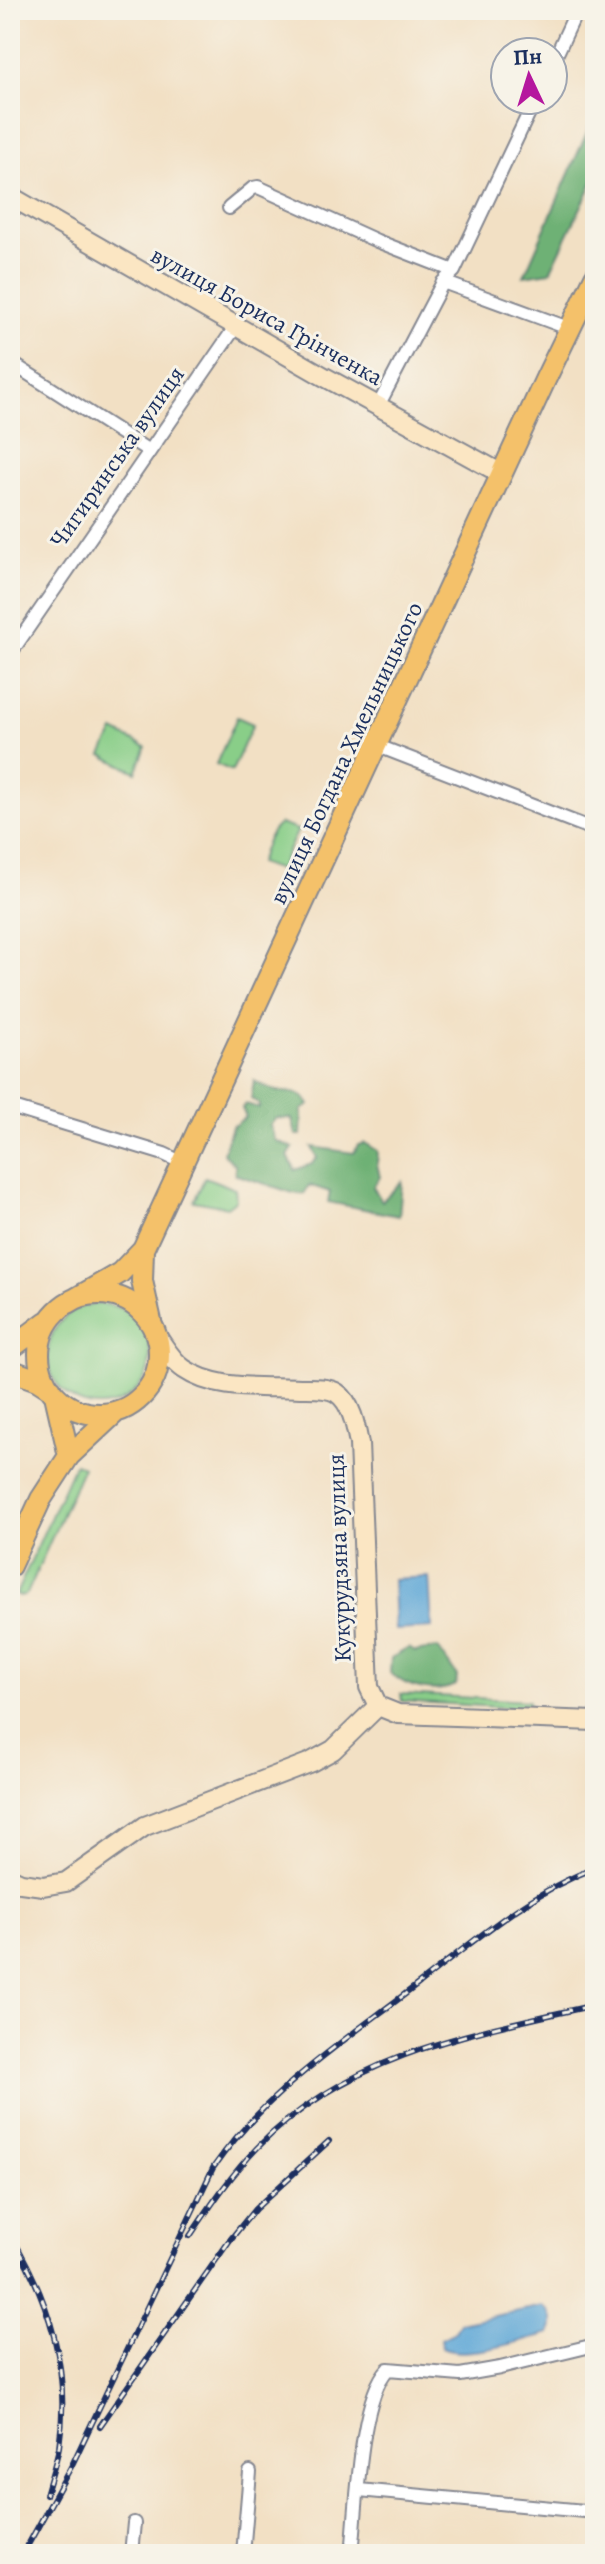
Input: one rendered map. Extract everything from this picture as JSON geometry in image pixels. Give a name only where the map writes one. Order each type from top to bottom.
[{"type":"main road","name":"вулиця Бориса Грінченка","points":[[10,196],[502,474]]},
{"type":"main road","name":"вулиця Богдана Хмельницького","points":[[10,1349],[60,1310],[113,1278],[143,1250],[595,277]]},
{"type":"main road","name":"вулиця Богдана Хмельницького","points":[[143,1250],[142,1281],[154,1331]]},
{"type":"main road","points":[[10,1566],[41,1499],[69,1456],[117,1411],[137,1400],[154,1377],[159,1349],[154,1331],[134,1306],[122,1299],[94,1295],[60,1310],[41,1340],[40,1366],[53,1392],[69,1456]]},
{"type":"main road","name":"Кукурудзяна вулиця","points":[[154,1331],[182,1368],[202,1378],[224,1384],[320,1389],[336,1393],[345,1403],[359,1444],[369,1687],[378,1706]]},
{"type":"main road","points":[[10,1370],[37,1380],[77,1410],[90,1413],[117,1411]]},
{"type":"main road","points":[[10,1878],[43,1886],[66,1882],[145,1826],[311,1762],[333,1750],[378,1706],[398,1714],[595,1721]]},
{"type":"street","points":[[565,36],[577,10]]},
{"type":"street","points":[[378,406],[443,282],[454,271],[527,116]]},
{"type":"street","points":[[229,208],[258,187],[377,241],[454,271]]},
{"type":"street","points":[[443,282],[571,329]]},
{"type":"street","name":"Чигиринська вулиця","points":[[10,654],[236,326]]},
{"type":"street","points":[[10,362],[149,451]]},
{"type":"street","points":[[378,746],[595,830]]},
{"type":"street","points":[[10,1107],[164,1154],[183,1163]]},
{"type":"street","points":[[352,2554],[367,2410],[378,2379],[388,2369],[460,2375],[595,2345]]},
{"type":"street","points":[[243,2554],[250,2472]]},
{"type":"street","points":[[359,2490],[595,2512]]},
{"type":"street","points":[[131,2554],[134,2523]]},
{"type":"green space","points":[[595,114],[595,178],[550,272],[524,276]]},
{"type":"green space","points":[[237,717],[253,724],[232,771],[216,764]]},
{"type":"green space","points":[[114,731],[146,747],[136,772],[102,755]]},
{"type":"green space","points":[[280,824],[298,830],[279,870],[259,863],[269,836]]},
{"type":"green space","points":[[254,1081],[274,1090],[299,1095],[310,1105],[302,1110],[301,1135],[296,1135],[292,1119],[276,1118],[270,1125],[275,1140],[293,1148],[288,1156],[295,1170],[312,1164],[317,1158],[312,1147],[354,1153],[358,1145],[365,1143],[378,1151],[380,1177],[373,1187],[382,1201],[402,1182],[399,1216],[328,1202],[330,1192],[309,1185],[304,1194],[293,1193],[235,1174],[235,1165],[223,1153],[232,1127],[246,1117],[242,1108],[246,1104],[259,1108],[259,1103],[251,1099]]},
{"type":"green space","points":[[205,1177],[235,1189],[236,1200],[227,1207],[194,1201]]},
{"type":"green space","points":[[99,1304],[119,1308],[135,1319],[146,1335],[150,1355],[146,1375],[135,1391],[119,1402],[99,1406],[79,1402],[63,1391],[52,1375],[48,1355],[52,1335],[63,1319],[79,1308]]},
{"type":"green space","points":[[75,1463],[83,1467],[27,1594],[20,1596],[16,1594]]},
{"type":"green space","points":[[409,1648],[415,1652],[438,1648],[457,1676],[456,1685],[430,1690],[404,1683],[390,1673],[391,1658]]},
{"type":"green space","points":[[401,1694],[529,1701],[530,1709],[402,1701]]},
{"type":"water","points":[[429,1577],[432,1628],[395,1630],[393,1579]]},
{"type":"water","points":[[543,2306],[552,2318],[550,2333],[466,2352],[442,2348],[441,2339],[455,2332],[460,2323]]},
{"type":"railway","points":[[23,2554],[72,2465],[213,2168],[234,2140],[308,2069],[480,1936],[547,1891],[595,1868]]},
{"type":"railway","points":[[190,2236],[257,2148],[292,2116],[331,2090],[371,2069],[414,2052],[503,2026],[595,2005]]},
{"type":"railway","points":[[100,2426],[230,2240],[255,2209],[329,2141]]},
{"type":"railway","points":[[10,2234],[46,2310],[59,2363],[62,2418],[59,2447],[46,2495]]}]
